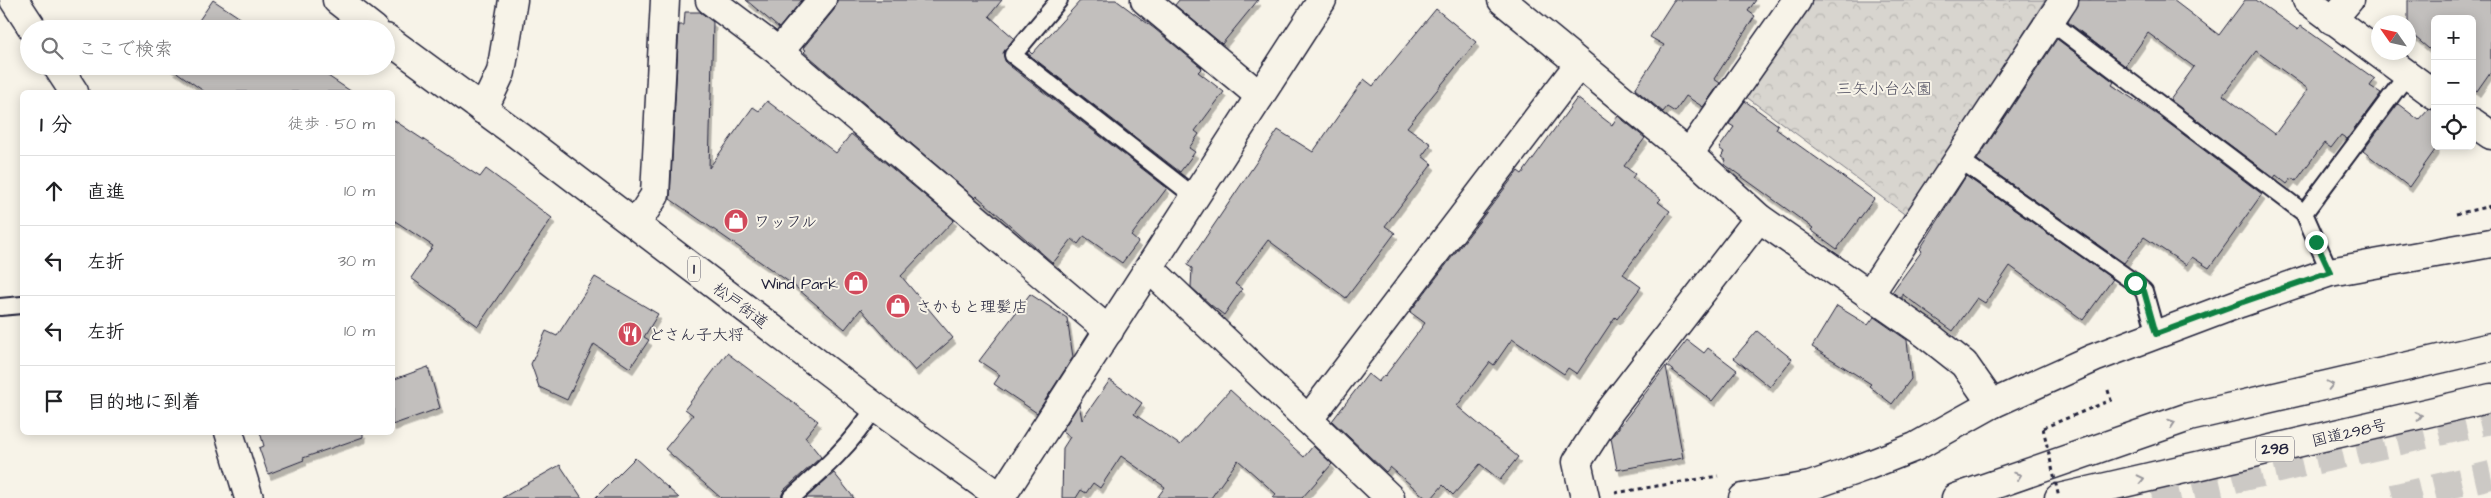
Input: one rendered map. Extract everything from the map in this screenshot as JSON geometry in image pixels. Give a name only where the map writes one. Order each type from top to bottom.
[{"type":"main road","points":[[14,0],[28,20]]},
{"type":"main road","points":[[337,0],[363,20]]},
{"type":"main road","points":[[483,110],[501,72],[513,0]]},
{"type":"main road","points":[[636,224],[655,195],[665,0]]},
{"type":"main road","points":[[710,0],[779,52],[1109,331]]},
{"type":"main road","points":[[779,52],[822,0]]},
{"type":"main road","points":[[1145,0],[1260,96]]},
{"type":"main road","points":[[1002,497],[1322,0]]},
{"type":"main road","points":[[1502,0],[1689,154],[1759,218],[1926,334],[1964,364],[1992,404]]},
{"type":"main road","points":[[1689,154],[1797,0]]},
{"type":"main road","points":[[2307,0],[2340,10],[2407,75],[2431,92]]},
{"type":"main road","points":[[1870,295],[2057,11]]},
{"type":"main road","name":"松戸街道","points":[[395,45],[636,224],[875,407],[1002,497]]},
{"type":"main road","points":[[1308,420],[1579,64]]},
{"type":"main road","points":[[63,75],[73,90]]},
{"type":"main road","points":[[2476,125],[2491,135]]},
{"type":"main road","points":[[1585,498],[1577,462],[1610,411],[1759,218]]},
{"type":"main road","points":[[1742,498],[1810,486],[1864,467],[1915,447],[1992,404],[2094,358],[2240,303],[2330,272],[2491,243]]},
{"type":"main road","points":[[1150,269],[1390,498]]},
{"type":"main road","points":[[1956,498],[2189,417],[2491,346]]},
{"type":"main road","name":"国道298号","points":[[2059,498],[2491,398]]},
{"type":"main road","points":[[230,435],[249,498]]},
{"type":"lane","points":[[1059,0],[1013,55],[1195,197]]},
{"type":"lane","points":[[2057,11],[2304,213],[2330,272]]},
{"type":"lane","points":[[2304,213],[2407,75]]},
{"type":"lane","points":[[1959,158],[2144,291],[2156,334]]},
{"type":"lane","points":[[0,307],[20,304]]},
{"type":"lane","points":[[791,498],[838,457],[860,432],[875,407]]},
{"type":"path","points":[[2059,498],[2043,428],[2111,400],[2106,382]]},
{"type":"green space","name":"三矢小台公園","points":[[1807,0],[2045,0],[1907,216],[1741,93]]},
{"type":"building","points":[[213,0],[243,20],[199,20]]},
{"type":"building","points":[[746,0],[802,0],[779,28]]},
{"type":"building","points":[[837,0],[1002,0],[989,16],[1014,38],[1003,53],[1006,63],[1167,188],[1131,236],[1138,242],[1122,263],[1084,236],[1078,244],[1072,239],[1053,263],[977,196],[975,198],[804,52],[806,50],[803,48],[834,10]]},
{"type":"building","points":[[1081,0],[1116,0],[1202,68],[1198,72],[1224,92],[1195,131],[1199,134],[1189,148],[1195,152],[1180,172],[1027,53],[1029,51],[1032,54]]},
{"type":"building","points":[[1179,0],[1258,0],[1222,44],[1175,5]]},
{"type":"building","points":[[1674,0],[1756,0],[1748,11],[1755,16],[1714,79],[1720,83],[1703,107],[1686,96],[1675,112],[1667,107],[1663,112],[1635,89],[1664,45],[1650,37]]},
{"type":"building","points":[[2079,0],[2173,0],[2219,35],[2245,0],[2256,0],[2298,30],[2301,26],[2375,79],[2370,86],[2381,93],[2347,139],[2341,135],[2331,148],[2324,143],[2296,181],[2292,178],[2287,184],[2276,175],[2274,178],[2170,100],[2194,67],[2148,33],[2125,66],[2068,22]],"holes":[[[2256,51],[2308,89],[2275,134],[2223,95]]]},
{"type":"building","points":[[2408,0],[2491,0],[2491,71],[2477,91],[2476,15],[2431,15],[2431,51],[2416,38],[2416,15],[2408,15]]},
{"type":"building","points":[[1436,9],[1476,42],[1407,127],[1431,144],[1422,156],[1432,164],[1385,226],[1395,233],[1346,298],[1268,240],[1235,284],[1242,289],[1224,315],[1191,287],[1192,268],[1187,265],[1278,130],[1313,152],[1364,79],[1373,86]]},
{"type":"building","points":[[685,12],[700,12],[713,22],[709,168],[753,107],[759,111],[767,101],[836,153],[851,134],[954,220],[901,276],[953,338],[915,371],[861,309],[845,329],[792,284],[670,199],[679,25],[684,25]]},
{"type":"building","points":[[2057,39],[2114,82],[2112,85],[2159,116],[2262,194],[2209,268],[2192,257],[2186,265],[2144,237],[2124,263],[1977,160]]},
{"type":"building","points":[[181,75],[326,75],[349,90],[202,90]]},
{"type":"building","points":[[1577,98],[1612,125],[1618,116],[1645,138],[1624,166],[1635,174],[1632,178],[1661,199],[1658,202],[1670,211],[1623,274],[1641,287],[1617,319],[1615,317],[1577,374],[1568,368],[1564,374],[1512,339],[1494,365],[1490,362],[1457,406],[1518,457],[1500,480],[1480,464],[1453,495],[1443,485],[1432,498],[1426,498],[1390,467],[1386,472],[1332,421],[1368,374],[1378,382],[1385,376],[1425,323],[1410,312],[1518,171],[1522,174]]},
{"type":"building","points":[[1745,101],[1778,125],[1776,129],[1874,199],[1837,249],[1811,230],[1813,228],[1724,164],[1726,160],[1721,157],[1724,152],[1719,148],[1734,127],[1729,124]]},
{"type":"building","points":[[2398,104],[2419,120],[2429,109],[2431,109],[2431,150],[2435,150],[2409,187],[2363,151]]},
{"type":"building","points":[[395,121],[480,177],[486,169],[552,218],[478,326],[411,278],[433,246],[395,221]]},
{"type":"building","points":[[1966,176],[2113,279],[2083,320],[2010,266],[1985,303],[1977,298],[1953,331],[1902,294],[1902,299],[1892,292],[1922,251],[1920,249]]},
{"type":"building","points":[[595,277],[658,314],[644,337],[649,340],[630,368],[594,344],[567,400],[539,387],[531,364],[546,331],[557,336]]},
{"type":"building","points":[[1030,294],[1067,318],[1073,357],[1037,413],[994,384],[1000,375],[979,361]]},
{"type":"building","points":[[1837,306],[1868,325],[1874,317],[1907,340],[1911,379],[1892,404],[1869,386],[1871,384],[1812,347]]},
{"type":"building","points":[[1757,331],[1792,359],[1770,387],[1734,358]]},
{"type":"building","points":[[1687,340],[1704,353],[1708,348],[1737,370],[1712,401],[1667,366]]},
{"type":"building","points":[[727,353],[818,421],[805,437],[821,457],[784,490],[781,498],[721,498],[665,449],[693,415],[685,409]]},
{"type":"building","points":[[1666,366],[1683,458],[1617,470],[1611,438]]},
{"type":"building","points":[[428,367],[440,408],[395,424],[395,379]]},
{"type":"building","points":[[1110,380],[1142,403],[1134,414],[1180,445],[1230,390],[1304,457],[1313,446],[1332,464],[1302,498],[1273,498],[1276,494],[1238,460],[1211,498],[1157,498],[1165,487],[1121,456],[1100,488],[1093,483],[1086,493],[1081,490],[1076,498],[1062,498],[1063,448],[1070,437],[1062,431],[1079,404],[1082,420]]},
{"type":"building","points":[[261,435],[363,435],[363,437],[303,458],[304,460],[268,474],[259,448],[264,446]]},
{"type":"building","points":[[635,458],[679,498],[595,498]]},
{"type":"building","points":[[560,465],[582,498],[502,498]]},
{"type":"building","points":[[834,473],[854,498],[806,498],[821,484]]},
{"type":"tunnel","points":[[2152,498],[2491,420]]},
{"type":"tunnel","points":[[2393,498],[2491,475]]},
{"type":"place","name":"ワッフル","points":[[736,221]]},
{"type":"place","name":"Wind Park","points":[[856,283]]},
{"type":"place","name":"さかもと理髪店","points":[[898,306]]},
{"type":"place","name":"どさん子大将","points":[[630,334]]},
{"type":"route","points":[[2135,283],[2144,291],[2156,334],[2330,272],[2316,242]]}]
